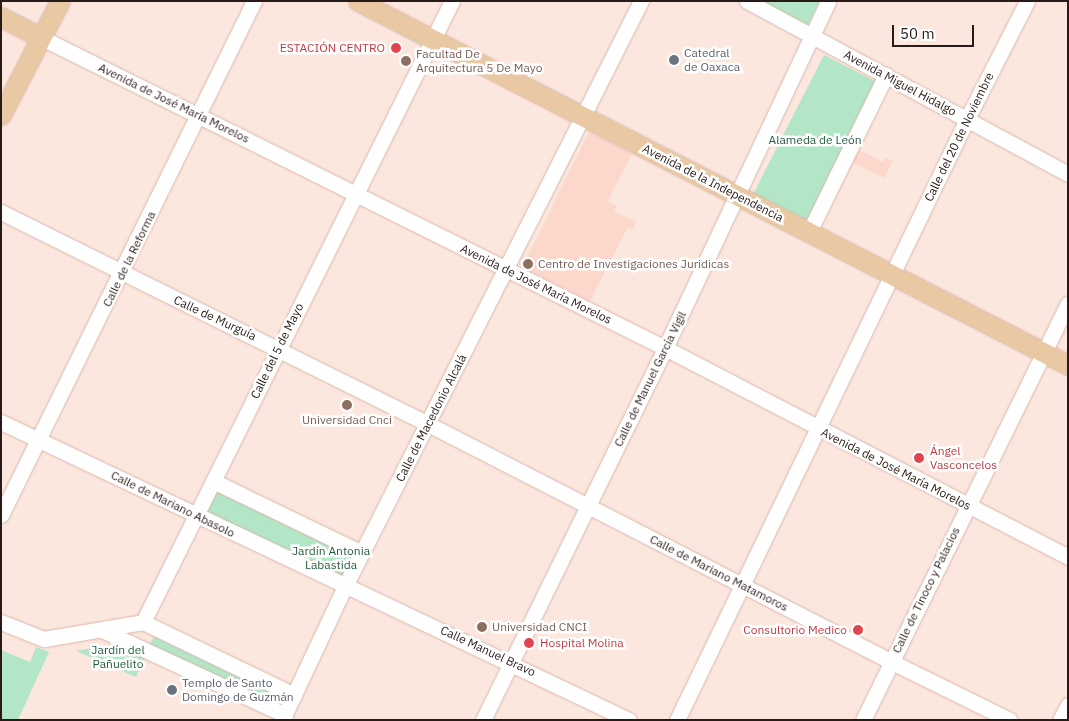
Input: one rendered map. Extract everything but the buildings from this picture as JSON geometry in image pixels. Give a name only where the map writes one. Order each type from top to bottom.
[{"type":"main road","points":[[1,115],[60,1]]},
{"type":"main road","name":"Avenida de la Independencia","points":[[358,1],[1068,365]]},
{"type":"main road","name":"Avenida de José María Morelos","points":[[1,17],[40,37]]},
{"type":"street","name":"Calle de la Reforma","points":[[1,515],[122,274],[254,1]]},
{"type":"street","name":"Calle del 5 de Mayo","points":[[143,622],[354,193],[452,1]]},
{"type":"street","name":"Calle de Macedonio Alcalá","points":[[283,717],[362,553],[507,270],[641,1]]},
{"type":"street","name":"Avenida Miguel Hidalgo","points":[[748,1],[1068,174]]},
{"type":"street","name":"Calle de Manuel García Vigil","points":[[483,720],[665,348],[828,1]]},
{"type":"street","name":"Calle del 20 de Noviembre","points":[[677,720],[741,584],[894,275],[967,118],[1028,1]]},
{"type":"street","name":"Avenida de José María Morelos","points":[[40,37],[665,348],[1068,557]]},
{"type":"street","points":[[809,232],[886,75]]},
{"type":"street","name":"Calle de Murguía","points":[[1,212],[122,274],[279,348],[428,424]]},
{"type":"street","name":"Calle de Tinoco y Palacios","points":[[863,720],[967,505],[1045,354],[1068,304]]},
{"type":"street","name":"Calle de Mariano Abasolo","points":[[1,422],[346,586]]},
{"type":"street","name":"Calle de Mariano Matamoros","points":[[428,424],[892,662],[1010,720]]},
{"type":"street","points":[[212,481],[362,553]]},
{"type":"street","name":"Calle Manuel Bravo","points":[[346,586],[512,662],[629,720]]},
{"type":"street","points":[[1,622],[44,639],[143,622],[294,695]]},
{"type":"street","points":[[102,630],[283,717]]},
{"type":"street","points":[[1060,720],[1068,704]]},
{"type":"shaded area","points":[[589,132],[632,154],[608,201],[617,206],[614,211],[636,222],[633,229],[628,227],[590,301],[522,267]]},
{"type":"shaded area","points":[[857,149],[883,162],[886,158],[893,161],[884,178],[851,162]]},
{"type":"green space","points":[[760,1],[820,1],[808,25]]},
{"type":"green space","name":"Alameda de León","points":[[824,55],[878,83],[805,226],[751,198]]},
{"type":"green space","name":"Jardín Antonia Labastida","points":[[216,489],[357,552],[345,577],[205,515]]},
{"type":"green space","points":[[155,634],[282,696],[276,707],[149,646]]},
{"type":"green space","name":"Jardín del Pañuelito","points":[[118,643],[146,656],[136,677],[76,651]]},
{"type":"green space","points":[[36,647],[49,652],[18,720],[1,720],[1,650],[30,662]]},
{"type":"place","name":"ESTACIÓN CENTRO","points":[[396,48]]},
{"type":"place","name":"Catedral de Oaxaca","points":[[674,60]]},
{"type":"place","name":"Facultad De Arquitectura 5 De Mayo","points":[[406,61]]},
{"type":"place","name":"Centro de Investigaciones Juridicas","points":[[528,264]]},
{"type":"place","name":"Universidad Cnci","points":[[347,405]]},
{"type":"place","name":"Ángel Vasconcelos","points":[[919,458]]},
{"type":"place","name":"Universidad CNCI","points":[[482,627]]},
{"type":"place","name":"Consultorio Medico","points":[[858,630]]},
{"type":"place","name":"Hospital Molina","points":[[529,643]]},
{"type":"place","name":"Templo de Santo Domingo de Guzmán","points":[[172,690]]}]
